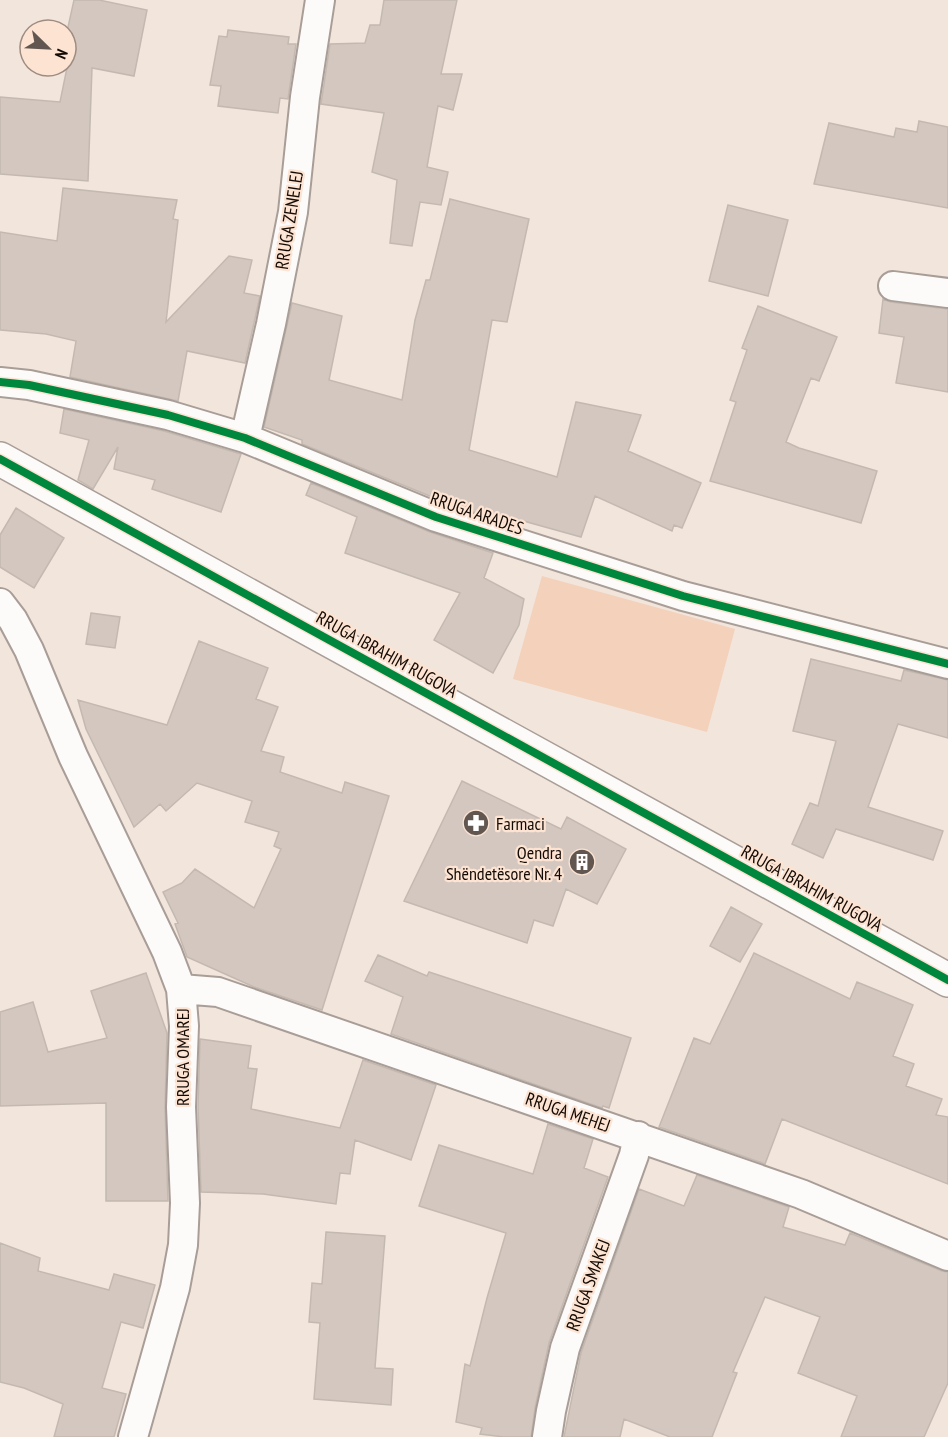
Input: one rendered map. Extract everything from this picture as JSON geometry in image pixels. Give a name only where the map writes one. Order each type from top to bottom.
[{"type":"main road","name":"RRUGA IBRAHIM RUGOVA","points":[[0,459],[948,980]]},
{"type":"street","name":"RRUGA ZENELEJ","points":[[245,438],[293,212],[305,97],[320,0]]},
{"type":"street","points":[[893,286],[948,293]]},
{"type":"street","name":"RRUGA ARADES","points":[[0,382],[29,385],[145,409],[245,438],[448,521],[683,596],[948,664]]},
{"type":"street","name":"RRUGA OMAREJ","points":[[0,603],[13,620],[29,650],[73,756],[167,952],[181,989],[184,1026],[181,1107],[185,1203],[183,1245],[175,1288],[133,1437]]},
{"type":"street","name":"RRUGA MEHEJ","points":[[181,989],[218,992],[638,1136],[801,1194],[948,1256]]},
{"type":"street","name":"RRUGA SMAKEJ","points":[[547,1437],[550,1411],[565,1348],[634,1155],[638,1136]]},
{"type":"shaded area","points":[[542,576],[735,629],[707,732],[513,679]]},
{"type":"building","points":[[74,0],[99,0],[147,10],[134,76],[92,68],[88,181],[0,174],[0,97],[60,102],[65,78],[78,78],[78,18],[70,18]]},
{"type":"building","points":[[384,0],[457,0],[441,74],[462,74],[453,110],[438,106],[427,167],[448,172],[441,205],[420,202],[412,246],[390,243],[397,180],[372,172],[384,113],[321,104],[330,44],[365,43],[370,25],[380,25]]},
{"type":"building","points":[[228,30],[289,37],[288,44],[296,44],[288,99],[280,98],[278,113],[218,106],[221,86],[210,85],[219,36],[227,37]]},
{"type":"building","points":[[919,121],[948,127],[948,208],[814,184],[829,123],[894,137],[896,128],[917,132]]},
{"type":"building","points":[[63,188],[177,200],[173,219],[178,220],[166,322],[229,256],[252,260],[244,293],[260,296],[245,363],[187,351],[178,401],[70,377],[76,341],[46,334],[0,330],[0,232],[57,241]]},
{"type":"building","points":[[450,199],[529,219],[507,322],[492,320],[469,450],[557,477],[576,402],[641,415],[628,451],[701,483],[682,528],[674,525],[672,531],[595,496],[581,537],[509,517],[507,523],[442,501],[302,444],[302,440],[264,427],[292,303],[342,316],[329,380],[402,400],[415,320],[426,280],[430,280]]},
{"type":"building","points":[[728,205],[788,220],[768,296],[709,281]]},
{"type":"building","points":[[883,299],[948,309],[948,392],[896,383],[904,337],[879,333]]},
{"type":"building","points":[[758,306],[837,337],[819,381],[811,378],[786,442],[877,471],[861,523],[710,481],[736,402],[730,400],[747,350],[742,348]]},
{"type":"building","points":[[64,409],[164,431],[241,454],[221,512],[152,489],[155,480],[114,469],[118,447],[93,489],[78,480],[89,440],[60,433]]},
{"type":"building","points":[[311,483],[430,532],[493,553],[484,578],[524,599],[519,625],[493,673],[434,640],[460,593],[345,553],[357,517],[306,495]]},
{"type":"building","points":[[16,508],[64,538],[34,588],[0,567],[0,535]]},
{"type":"building","points":[[91,613],[120,617],[115,648],[86,644]]},
{"type":"building","points":[[199,641],[268,668],[256,699],[278,707],[261,751],[284,757],[280,772],[342,793],[345,782],[389,796],[322,1010],[254,987],[187,957],[175,924],[178,923],[163,892],[182,883],[195,869],[254,908],[281,849],[274,846],[279,832],[245,822],[252,801],[197,783],[166,811],[160,804],[134,827],[86,729],[78,700],[167,725]]},
{"type":"building","points":[[811,659],[901,681],[904,670],[948,680],[948,738],[898,724],[868,807],[943,831],[933,860],[836,829],[823,858],[792,844],[810,803],[818,806],[836,741],[793,731]]},
{"type":"building","points":[[462,781],[561,829],[567,817],[626,849],[597,904],[566,889],[553,926],[534,920],[527,943],[404,901]]},
{"type":"building","points":[[731,907],[762,924],[740,962],[710,946]]},
{"type":"building","points":[[754,953],[850,999],[857,982],[913,1005],[893,1056],[914,1064],[906,1086],[942,1099],[936,1115],[948,1117],[948,1184],[782,1119],[765,1164],[659,1127],[694,1038],[710,1044]]},
{"type":"building","points":[[378,955],[427,976],[429,972],[631,1038],[609,1108],[603,1106],[602,1108],[391,1034],[403,997],[365,981]]},
{"type":"building","points":[[146,973],[167,1033],[165,1108],[168,1201],[106,1201],[106,1103],[0,1106],[0,1012],[33,1002],[48,1052],[107,1038],[91,991]]},
{"type":"building","points":[[200,1039],[251,1046],[248,1068],[257,1069],[251,1109],[340,1128],[363,1060],[436,1085],[411,1160],[355,1140],[350,1174],[340,1173],[336,1204],[263,1194],[201,1192],[198,1107]]},
{"type":"building","points":[[548,1124],[593,1139],[584,1168],[608,1177],[549,1343],[531,1437],[480,1434],[482,1428],[456,1422],[465,1364],[470,1366],[506,1233],[419,1206],[439,1145],[533,1174]]},
{"type":"building","points":[[697,1175],[789,1207],[783,1227],[845,1245],[850,1233],[948,1272],[948,1383],[924,1437],[841,1437],[857,1396],[798,1373],[820,1317],[765,1297],[733,1372],[737,1373],[712,1437],[670,1437],[624,1419],[620,1437],[564,1437],[581,1353],[639,1189],[684,1206]]},
{"type":"building","points":[[326,1232],[385,1236],[375,1368],[393,1369],[391,1405],[314,1399],[320,1323],[309,1322],[312,1283],[322,1284]]},
{"type":"building","points":[[0,1243],[40,1258],[38,1271],[109,1290],[114,1274],[155,1285],[143,1328],[121,1322],[102,1388],[126,1394],[114,1437],[54,1437],[63,1404],[24,1388],[0,1382]]},
{"type":"cycle path","points":[[0,382],[29,385],[168,415],[245,438],[436,517],[683,596],[948,664]]},
{"type":"cycle path","points":[[0,459],[948,980]]},
{"type":"place","name":"Farmaci","points":[[476,823]]},
{"type":"place","name":"Qendra Shëndetësore Nr. 4","points":[[582,862]]}]
